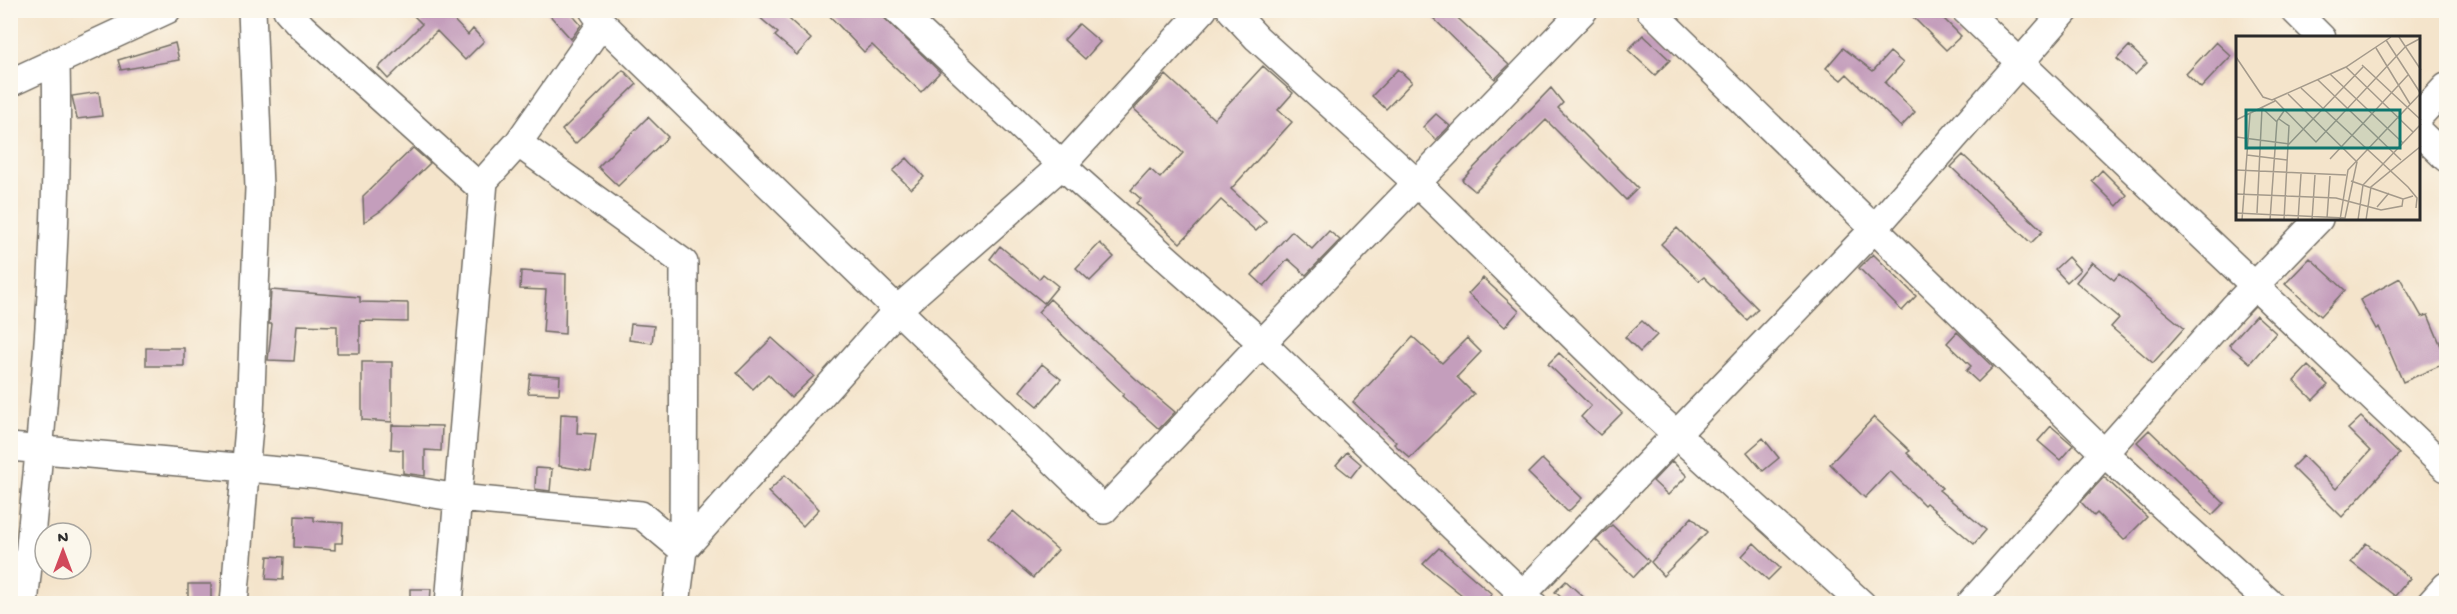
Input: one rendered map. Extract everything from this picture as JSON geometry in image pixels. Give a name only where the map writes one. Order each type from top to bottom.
[{"type":"street","points":[[10,83],[167,10]]},
{"type":"street","points":[[234,603],[250,415],[259,188],[252,10]]},
{"type":"street","points":[[286,10],[483,190]]},
{"type":"street","points":[[897,10],[1062,165],[1262,343],[1523,600],[1676,434],[1873,230],[2066,10]]},
{"type":"street","points":[[683,550],[898,309],[1062,165],[1203,10]]},
{"type":"street","points":[[1231,10],[1265,46],[1418,184],[1631,393],[1862,603]]},
{"type":"street","points":[[449,603],[484,181],[518,143],[598,17],[1104,510],[1584,10]]},
{"type":"street","points":[[1650,10],[2104,453],[2271,603]]},
{"type":"street","points":[[1965,10],[2253,287],[2446,468]]},
{"type":"street","points":[[2294,10],[2320,36]]},
{"type":"street","points":[[24,603],[40,450],[58,148],[56,62]]},
{"type":"street","points":[[2421,114],[2446,87]]},
{"type":"street","points":[[2421,134],[2446,158]]},
{"type":"street","points":[[518,143],[684,263],[683,550],[676,603]]},
{"type":"street","points":[[1970,603],[2253,287],[2318,220]]},
{"type":"street","points":[[10,447],[315,474],[458,498],[641,515],[683,550]]},
{"type":"street","points":[[2430,603],[2446,586]]},
{"type":"building","points":[[408,10],[444,10],[468,35],[473,29],[484,41],[465,60],[437,31],[388,79],[378,68],[422,24]]},
{"type":"building","points":[[545,10],[568,10],[581,25],[571,39]]},
{"type":"building","points":[[751,10],[779,10],[811,39],[797,55],[775,36],[778,33]]},
{"type":"building","points":[[824,10],[876,10],[940,72],[921,92],[872,45],[864,52]]},
{"type":"building","points":[[1425,10],[1449,10],[1509,65],[1495,79]]},
{"type":"building","points":[[1906,10],[1935,10],[1961,36],[1946,50]]},
{"type":"building","points":[[1079,24],[1100,42],[1085,59],[1064,40]]},
{"type":"building","points":[[1643,35],[1670,60],[1655,75],[1628,50]]},
{"type":"building","points":[[2216,42],[2231,56],[2201,88],[2186,74]]},
{"type":"building","points":[[175,43],[179,60],[121,70],[118,60]]},
{"type":"building","points":[[2129,46],[2147,63],[2135,75],[2117,59]]},
{"type":"building","points":[[1843,48],[1873,71],[1890,52],[1903,63],[1885,83],[1915,112],[1901,127],[1847,74],[1841,80],[1826,68]]},
{"type":"building","points":[[1263,66],[1293,93],[1278,110],[1292,122],[1231,189],[1266,221],[1256,231],[1221,200],[1180,243],[1136,203],[1141,199],[1131,190],[1150,169],[1160,178],[1183,153],[1134,109],[1166,75],[1214,119]]},
{"type":"building","points":[[1398,69],[1412,82],[1386,109],[1372,96]]},
{"type":"building","points":[[623,70],[637,84],[575,144],[562,130]]},
{"type":"building","points":[[1551,88],[1563,103],[1558,108],[1638,188],[1626,200],[1546,120],[1475,191],[1462,180]]},
{"type":"building","points":[[99,92],[102,116],[77,119],[72,96]]},
{"type":"building","points":[[1436,114],[1450,126],[1436,140],[1423,127]]},
{"type":"building","points":[[648,117],[668,137],[618,186],[598,167]]},
{"type":"building","points":[[413,148],[430,163],[382,210],[364,222],[363,196]]},
{"type":"building","points":[[1963,155],[2043,231],[2031,243],[1951,167]]},
{"type":"building","points":[[907,158],[924,177],[911,189],[893,171]]},
{"type":"building","points":[[2102,170],[2127,195],[2117,206],[2092,181]]},
{"type":"building","points":[[1677,228],[1758,309],[1747,320],[1704,277],[1699,281],[1661,244]]},
{"type":"building","points":[[1292,231],[1312,249],[1329,231],[1340,240],[1306,275],[1288,259],[1264,286],[1252,275]]},
{"type":"building","points":[[1100,243],[1114,257],[1090,281],[1076,268]]},
{"type":"building","points":[[1000,246],[1039,279],[1043,274],[1058,286],[1044,303],[990,259]]},
{"type":"building","points":[[1873,254],[1916,296],[1902,311],[1859,268]]},
{"type":"building","points":[[2068,257],[2080,270],[2067,282],[2055,269]]},
{"type":"building","points":[[2310,258],[2345,290],[2321,316],[2285,284]]},
{"type":"building","points":[[2092,262],[2114,280],[2119,274],[2184,328],[2153,363],[2111,327],[2119,318],[2076,282]]},
{"type":"building","points":[[521,271],[566,274],[565,334],[543,332],[546,290],[520,289]]},
{"type":"building","points":[[1483,278],[1519,311],[1505,327],[1468,294]]},
{"type":"building","points":[[2400,278],[2422,317],[2428,315],[2446,358],[2446,363],[2403,382],[2379,327],[2376,329],[2360,300]]},
{"type":"building","points":[[271,290],[360,297],[360,302],[408,303],[408,322],[360,321],[360,353],[337,353],[337,326],[297,325],[294,361],[268,360],[272,324],[269,324]]},
{"type":"building","points":[[1050,299],[1175,412],[1159,429],[1122,396],[1124,394],[1038,312]]},
{"type":"building","points":[[2256,315],[2276,333],[2250,363],[2229,345]]},
{"type":"building","points":[[1642,321],[1657,335],[1640,352],[1625,337]]},
{"type":"building","points":[[631,324],[654,326],[652,343],[629,340]]},
{"type":"building","points":[[1957,332],[1993,367],[1978,382],[1966,371],[1971,366],[1947,343]]},
{"type":"building","points":[[1413,337],[1442,363],[1467,338],[1481,352],[1457,377],[1474,394],[1410,458],[1353,402]]},
{"type":"building","points":[[772,338],[814,376],[791,398],[768,374],[753,389],[737,373]]},
{"type":"building","points":[[146,348],[184,348],[184,366],[146,366]]},
{"type":"building","points":[[1559,353],[1622,413],[1600,435],[1581,417],[1591,406],[1548,364]]},
{"type":"building","points":[[362,362],[392,362],[392,422],[362,420]]},
{"type":"building","points":[[1042,364],[1061,379],[1038,406],[1020,391]]},
{"type":"building","points":[[2308,366],[2328,385],[2313,400],[2294,381]]},
{"type":"building","points":[[530,374],[560,376],[559,394],[528,393]]},
{"type":"building","points":[[561,414],[578,415],[577,433],[596,434],[591,471],[559,466]]},
{"type":"building","points":[[1874,417],[1910,451],[1907,453],[1942,488],[1939,490],[1986,530],[1974,544],[1926,503],[1924,505],[1890,471],[1865,498],[1830,464]]},
{"type":"building","points":[[2361,417],[2399,454],[2342,517],[2292,467],[2303,456],[2336,489],[2370,451],[2348,429]]},
{"type":"building","points":[[392,425],[442,426],[441,451],[425,450],[425,476],[403,473],[403,450],[391,449]]},
{"type":"building","points":[[2051,426],[2073,445],[2060,460],[2038,441]]},
{"type":"building","points":[[2149,430],[2224,503],[2212,515],[2137,442]]},
{"type":"building","points":[[1763,438],[1779,458],[1763,471],[1747,452]]},
{"type":"building","points":[[1347,452],[1361,464],[1351,477],[1336,465]]},
{"type":"building","points":[[1542,459],[1582,498],[1568,512],[1528,473]]},
{"type":"building","points":[[1672,461],[1687,476],[1668,495],[1653,481]]},
{"type":"building","points":[[536,468],[552,469],[550,491],[535,489]]},
{"type":"building","points":[[785,475],[819,509],[803,526],[768,492]]},
{"type":"building","points":[[2104,477],[2147,517],[2124,540],[2097,513],[2094,516],[2081,502]]},
{"type":"building","points":[[1013,511],[1058,550],[1033,578],[988,538]]},
{"type":"building","points":[[295,516],[314,517],[314,521],[343,523],[342,543],[335,543],[335,550],[294,547]]},
{"type":"building","points":[[1692,517],[1707,532],[1663,576],[1651,562]]},
{"type":"building","points":[[1612,525],[1649,561],[1634,577],[1596,540]]},
{"type":"building","points":[[1754,543],[1780,568],[1768,580],[1742,556]]},
{"type":"building","points":[[2366,543],[2410,578],[2395,596],[2351,562]]},
{"type":"building","points":[[1439,548],[1492,594],[1484,603],[1472,603],[1423,564]]},
{"type":"building","points":[[268,556],[284,557],[283,580],[266,579]]},
{"type":"building","points":[[1566,581],[1590,603],[1568,603],[1555,592]]},
{"type":"building","points":[[188,584],[211,584],[211,603],[188,603]]},
{"type":"building","points":[[410,589],[431,589],[430,603],[410,603]]}]
